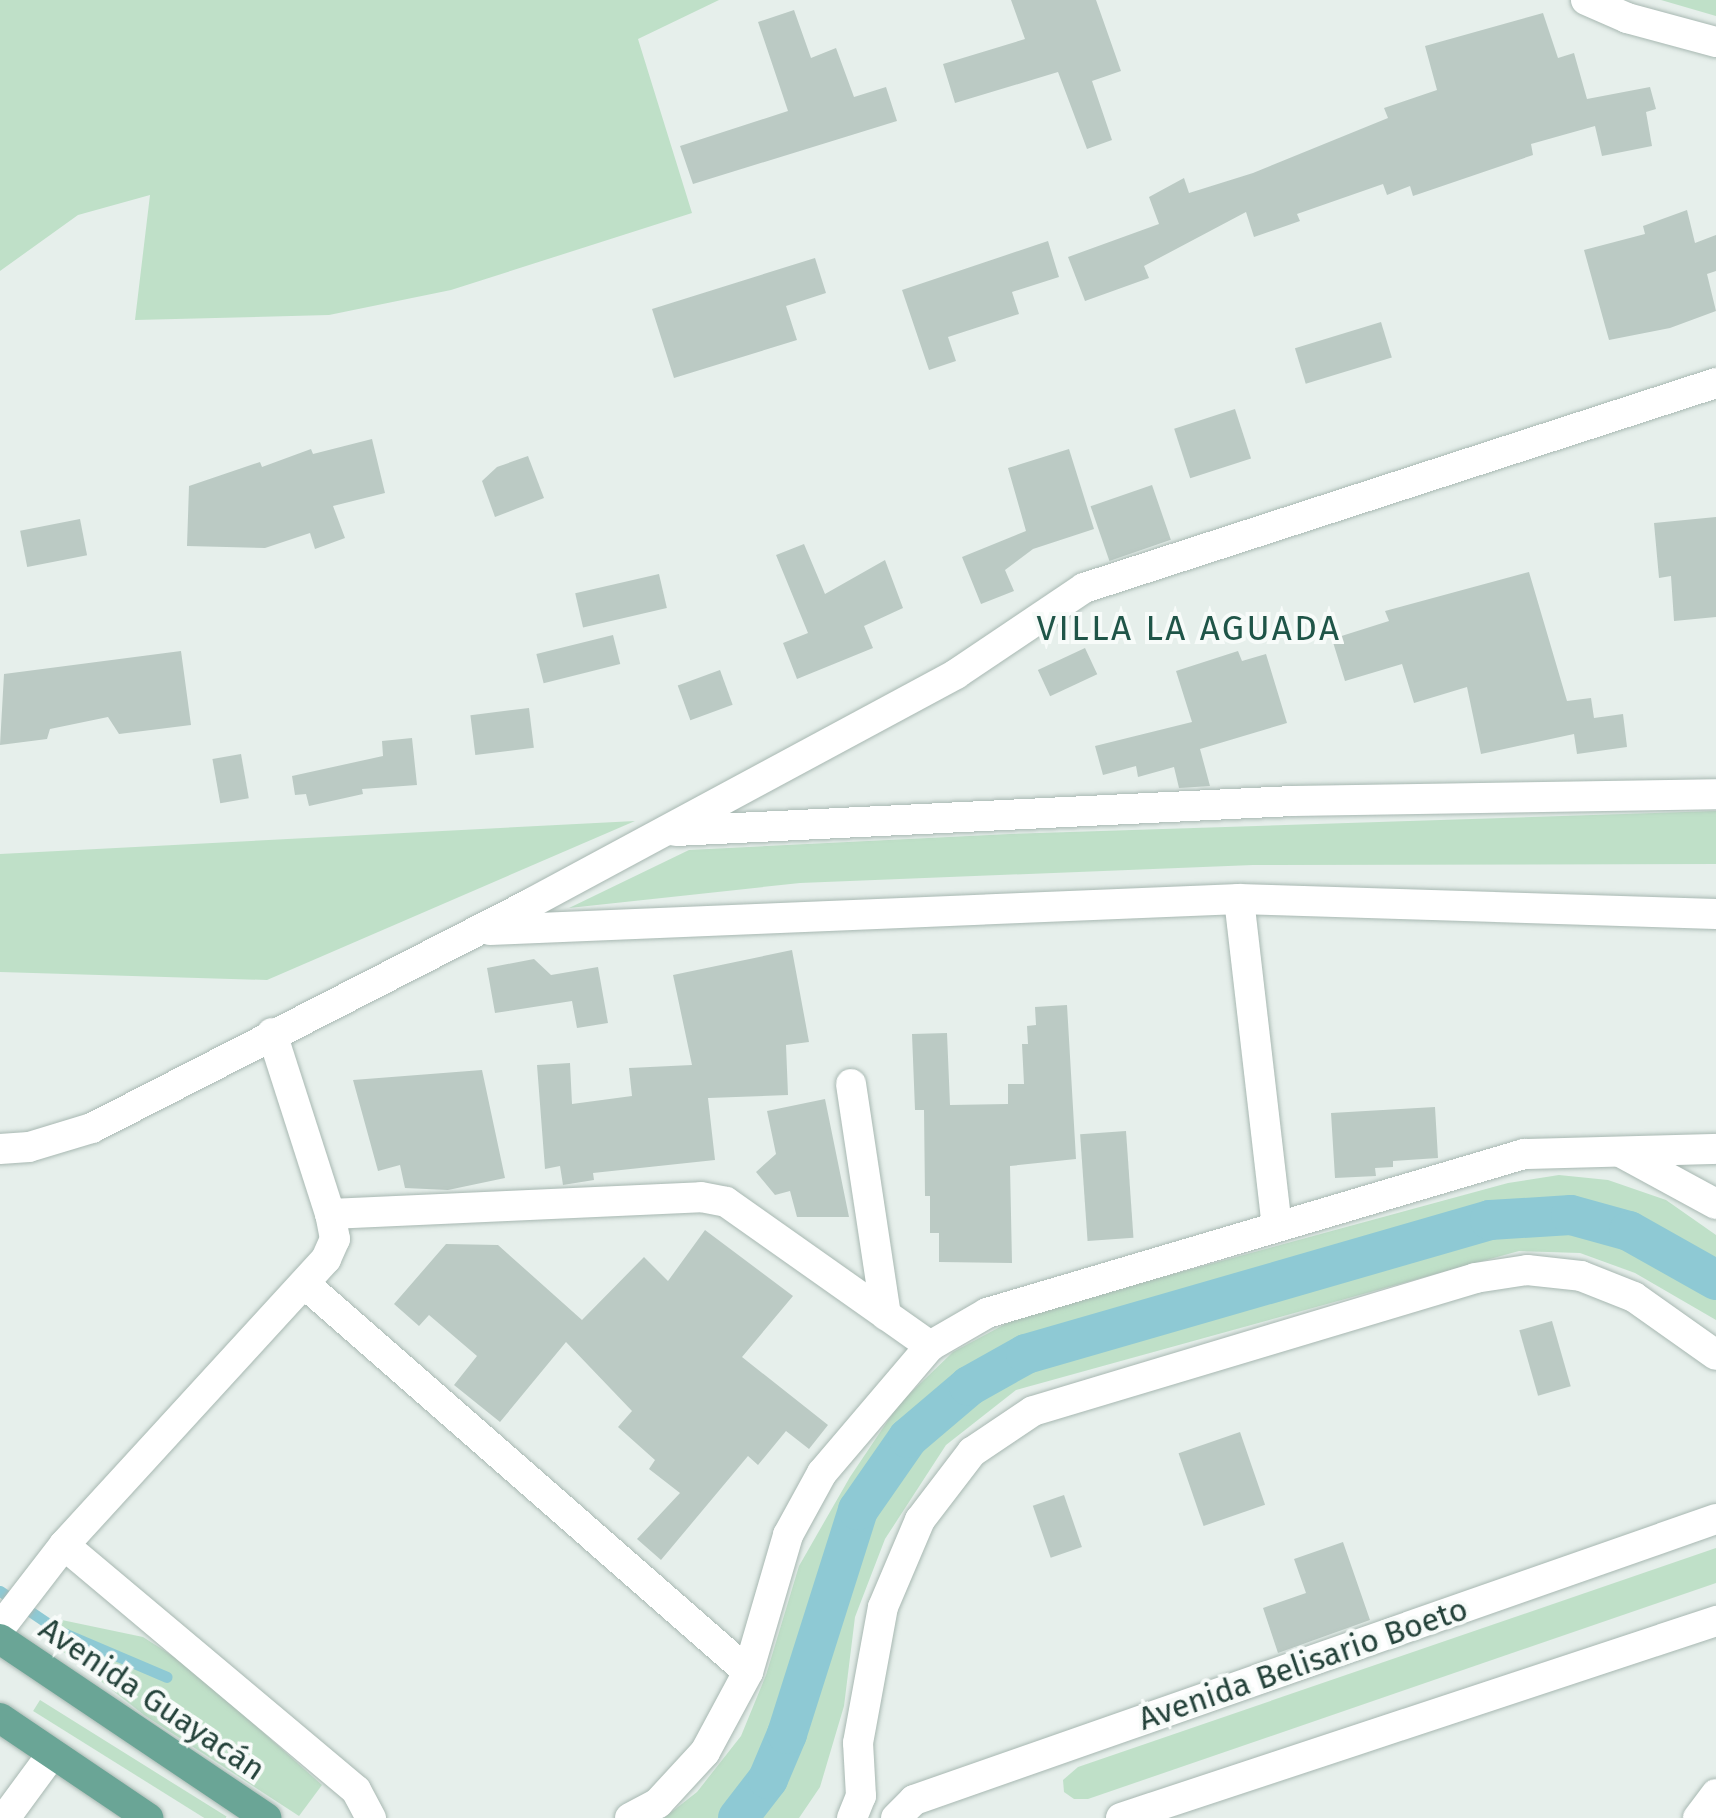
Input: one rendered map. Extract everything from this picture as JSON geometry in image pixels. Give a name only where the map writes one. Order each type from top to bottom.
[{"type":"main road","name":"Avenida Guayacán","points":[[0,1639],[266,1818]]},
{"type":"main road","points":[[0,1718],[117,1806],[148,1818]]},
{"type":"street","points":[[1586,0],[1627,18],[1716,42]]},
{"type":"street","points":[[0,1149],[29,1147],[92,1128],[476,931],[956,674],[1084,588],[1716,383]]},
{"type":"street","points":[[667,831],[1292,801],[1716,794]]},
{"type":"street","points":[[476,931],[1240,899],[1716,914]]},
{"type":"street","points":[[1240,899],[1277,1225]]},
{"type":"street","points":[[0,1628],[64,1545],[306,1285],[335,1239],[272,1033]]},
{"type":"street","points":[[851,1084],[886,1315]]},
{"type":"street","points":[[630,1818],[658,1803],[705,1752],[748,1672],[788,1535],[822,1474],[930,1346],[987,1313],[1524,1154],[1716,1149]]},
{"type":"street","points":[[1619,1152],[1716,1204]]},
{"type":"street","points":[[330,1214],[701,1197],[726,1202],[930,1346]]},
{"type":"street","points":[[852,1818],[860,1796],[858,1743],[883,1607],[920,1520],[972,1452],[1034,1411],[1475,1278],[1527,1270],[1581,1276],[1634,1297],[1716,1355]]},
{"type":"street","points":[[306,1285],[748,1672]]},
{"type":"street","name":"Avenida Belisario Boeto","points":[[896,1818],[914,1800],[1716,1519]]},
{"type":"street","points":[[64,1545],[356,1790],[370,1818]]},
{"type":"street","points":[[1122,1818],[1716,1621]]},
{"type":"street","points":[[6,1818],[52,1754]]},
{"type":"street","points":[[1698,1818],[1716,1794]]},
{"type":"green space","points":[[0,0],[719,0],[638,39],[692,213],[451,290],[329,315],[135,320],[150,195],[78,215],[0,271]]},
{"type":"green space","points":[[1661,0],[1716,0],[1716,16]]},
{"type":"green space","points":[[1716,811],[1716,864],[1253,865],[800,883],[569,908],[689,850],[1010,834]]},
{"type":"green space","points":[[635,821],[267,980],[0,972],[0,854]]},
{"type":"green space","points":[[1559,1175],[1608,1180],[1666,1200],[1716,1235],[1716,1320],[1635,1273],[1580,1253],[1519,1251],[1016,1390],[946,1445],[885,1539],[855,1617],[844,1706],[820,1787],[799,1818],[664,1818],[697,1792],[741,1736],[766,1675],[799,1566],[850,1477],[899,1404],[953,1352],[1013,1320],[1056,1306],[1508,1183]]},
{"type":"green space","points":[[1716,1548],[1716,1583],[1088,1799],[1074,1799],[1064,1792],[1063,1780],[1078,1767]]},
{"type":"green space","points":[[57,1619],[143,1637],[190,1667],[322,1785],[299,1816],[144,1715],[52,1643]]},
{"type":"green space","points":[[40,1700],[227,1817],[204,1818],[33,1711]]},
{"type":"building","points":[[1011,0],[1096,0],[1121,71],[1092,81],[1112,140],[1087,149],[1058,72],[955,103],[943,64],[1025,39]]},
{"type":"building","points":[[794,10],[811,58],[836,48],[854,97],[886,87],[897,121],[693,184],[680,146],[788,111],[758,22]]},
{"type":"building","points":[[1543,13],[1558,58],[1574,53],[1587,99],[1650,87],[1656,109],[1646,112],[1652,146],[1602,156],[1595,126],[1531,144],[1533,155],[1413,196],[1410,186],[1387,195],[1383,184],[1297,214],[1300,221],[1254,237],[1246,212],[1144,266],[1149,278],[1085,301],[1068,257],[1159,224],[1149,197],[1184,178],[1189,193],[1253,173],[1388,118],[1384,108],[1437,90],[1425,46]]},
{"type":"building","points":[[1687,210],[1695,243],[1716,235],[1716,271],[1707,274],[1716,311],[1670,328],[1609,340],[1584,250],[1645,234],[1643,226]]},
{"type":"building","points":[[1048,241],[1059,277],[1012,292],[1019,314],[948,337],[956,361],[929,370],[902,290]]},
{"type":"building","points":[[815,258],[826,293],[786,306],[797,340],[674,378],[652,309]]},
{"type":"building","points":[[1381,322],[1392,357],[1306,384],[1295,348]]},
{"type":"building","points":[[1235,409],[1251,458],[1190,478],[1174,429]]},
{"type":"building","points":[[372,439],[385,493],[333,506],[345,538],[315,549],[310,533],[265,548],[187,546],[189,486],[260,462],[262,467],[311,449],[313,454]]},
{"type":"building","points":[[1069,449],[1094,529],[1033,549],[1005,570],[1014,591],[981,604],[962,557],[1026,531],[1008,468]]},
{"type":"building","points":[[528,456],[544,498],[495,517],[482,481],[497,467]]},
{"type":"building","points":[[1152,485],[1171,540],[1109,561],[1091,506]]},
{"type":"building","points":[[1716,517],[1716,617],[1674,621],[1671,576],[1659,578],[1654,523]]},
{"type":"building","points":[[80,519],[87,555],[27,567],[20,531]]},
{"type":"building","points":[[804,544],[825,594],[885,560],[903,608],[864,626],[873,648],[797,679],[783,643],[808,633],[776,555]]},
{"type":"building","points":[[1529,572],[1567,701],[1591,698],[1594,718],[1623,714],[1627,747],[1577,754],[1574,734],[1481,754],[1467,687],[1414,703],[1402,664],[1345,681],[1332,639],[1389,621],[1385,611]]},
{"type":"building","points":[[659,574],[667,608],[583,627],[575,593]]},
{"type":"building","points":[[613,635],[620,664],[544,683],[536,654]]},
{"type":"building","points":[[1085,648],[1097,674],[1050,696],[1038,670]]},
{"type":"building","points":[[181,651],[191,725],[119,734],[108,717],[50,729],[47,739],[0,745],[4,674]]},
{"type":"building","points":[[1238,651],[1242,661],[1266,654],[1287,723],[1200,749],[1210,786],[1179,788],[1174,767],[1138,777],[1136,766],[1103,775],[1095,746],[1192,722],[1176,671]]},
{"type":"building","points":[[720,670],[733,705],[690,720],[678,685]]},
{"type":"building","points":[[529,708],[534,748],[475,755],[470,715]]},
{"type":"building","points":[[412,738],[417,785],[362,789],[363,794],[309,806],[306,794],[295,795],[292,776],[383,756],[382,741]]},
{"type":"building","points":[[241,754],[249,798],[220,803],[212,759]]},
{"type":"building","points":[[792,950],[809,1042],[786,1045],[788,1095],[708,1098],[715,1160],[593,1173],[594,1180],[563,1185],[560,1166],[545,1169],[537,1065],[570,1063],[572,1104],[632,1096],[629,1068],[692,1065],[673,975]]},
{"type":"building","points":[[534,959],[551,975],[598,967],[608,1023],[577,1028],[572,1001],[495,1013],[487,968]]},
{"type":"building","points":[[1067,1005],[1076,1159],[1010,1166],[1012,1263],[939,1262],[939,1233],[930,1233],[930,1196],[925,1196],[924,1110],[915,1110],[912,1034],[947,1033],[950,1105],[1008,1104],[1008,1084],[1024,1084],[1022,1044],[1028,1044],[1027,1026],[1036,1025],[1035,1007]]},
{"type":"building","points":[[482,1070],[505,1178],[448,1190],[405,1188],[400,1165],[378,1171],[353,1080]]},
{"type":"building","points":[[825,1099],[849,1217],[797,1217],[790,1191],[775,1195],[756,1172],[776,1154],[767,1111]]},
{"type":"building","points":[[1435,1107],[1438,1158],[1393,1161],[1393,1167],[1375,1168],[1376,1176],[1335,1178],[1331,1113]]},
{"type":"building","points":[[1126,1131],[1133,1238],[1088,1241],[1080,1134]]},
{"type":"building","points":[[705,1230],[793,1296],[742,1357],[828,1425],[809,1449],[786,1431],[758,1465],[748,1456],[661,1560],[637,1539],[680,1493],[649,1469],[655,1460],[618,1427],[632,1411],[566,1342],[500,1422],[454,1385],[477,1356],[429,1315],[419,1326],[394,1304],[446,1244],[498,1245],[582,1320],[644,1257],[668,1281]]},
{"type":"building","points":[[1552,1321],[1571,1386],[1538,1396],[1519,1330]]},
{"type":"building","points":[[1240,1432],[1265,1505],[1204,1526],[1179,1453]]},
{"type":"building","points":[[1064,1495],[1082,1547],[1051,1558],[1033,1506]]},
{"type":"building","points":[[1343,1542],[1370,1620],[1278,1653],[1263,1608],[1306,1593],[1294,1559]]},
{"type":"waterway","points":[[738,1818],[768,1779],[787,1734],[858,1510],[908,1438],[969,1386],[1026,1354],[1490,1220],[1571,1215],[1629,1231],[1716,1280]]},
{"type":"waterway","points":[[0,1591],[59,1631],[167,1677]]},
{"type":"district","name":"VILLA LA AGUADA","points":[[1189,628]]}]
